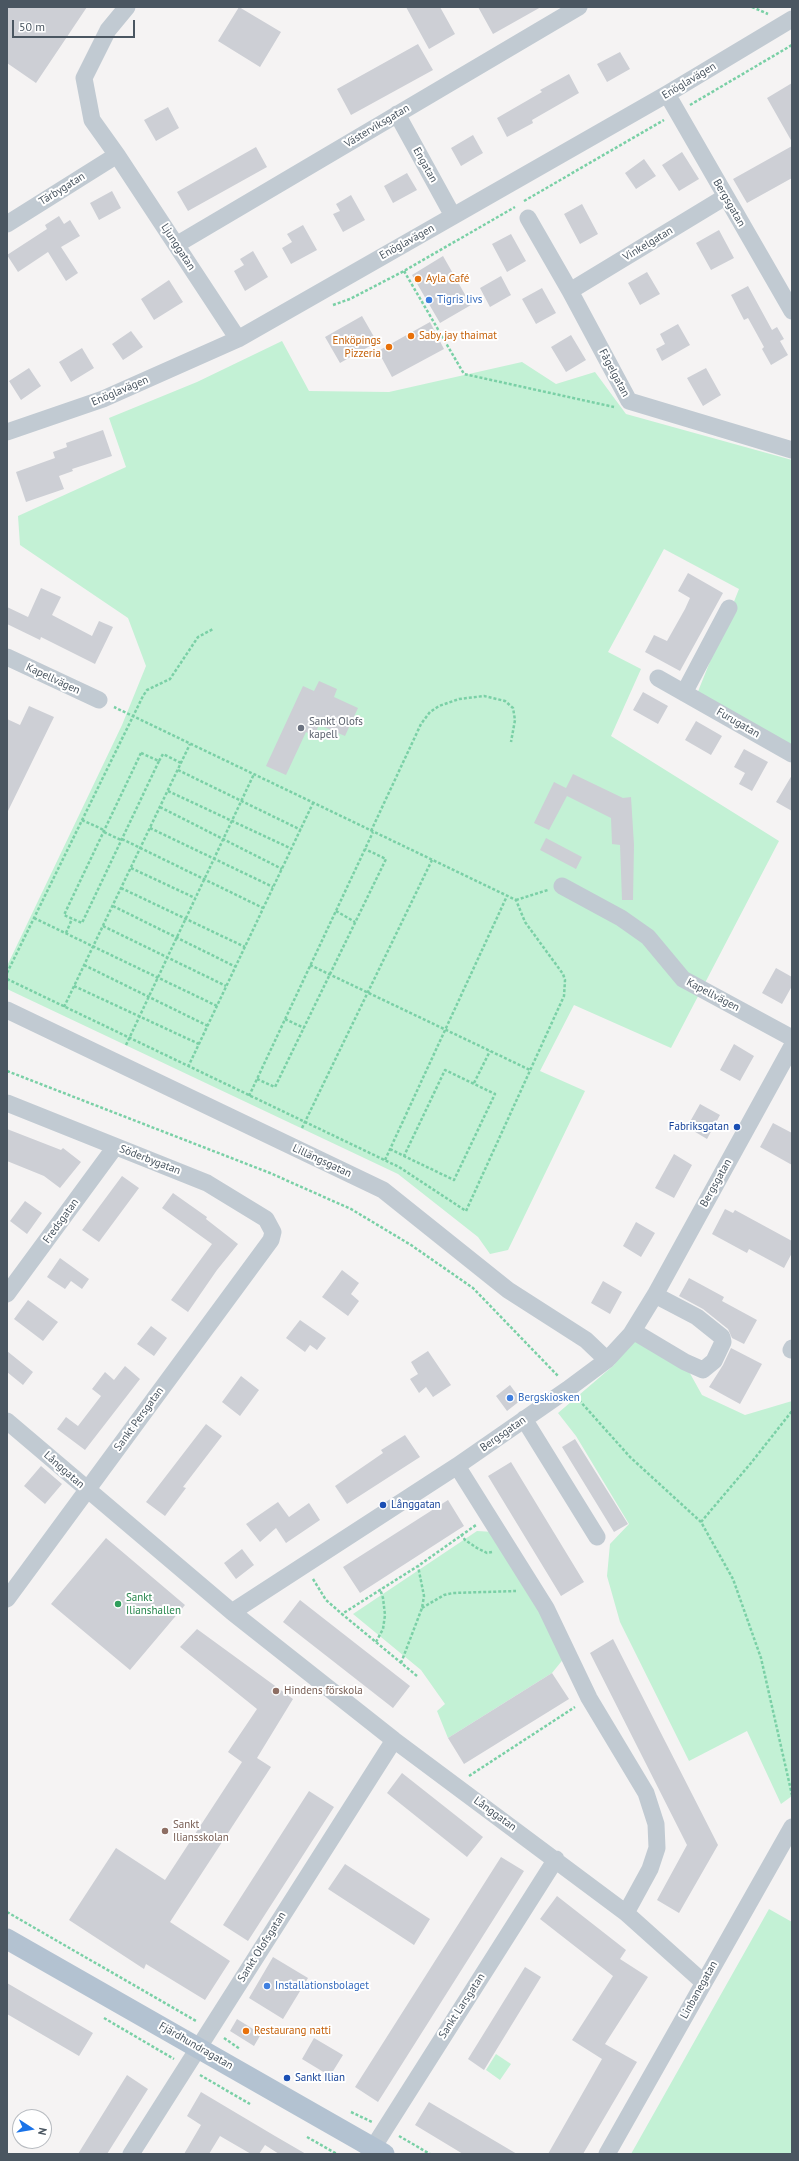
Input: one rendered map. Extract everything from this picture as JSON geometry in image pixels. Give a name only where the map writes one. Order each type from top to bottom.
[{"type":"main road","name":"Fjärdhundragatan","points":[[7,1940],[199,2048],[375,2152]]},
{"type":"street","name":"Ljunggatan","points":[[127,7],[108,30],[84,78],[92,120],[118,155],[238,339]]},
{"type":"street","name":"Västerviksgatan","points":[[176,245],[579,7]]},
{"type":"street","name":"Enöglavägen","points":[[7,432],[103,399],[238,339],[668,94],[792,19]]},
{"type":"street","name":"Bergsgatan","points":[[668,94],[677,113],[792,311]]},
{"type":"street","name":"Engatan","points":[[397,114],[453,216]]},
{"type":"street","name":"Tärbygatan","points":[[7,224],[118,155]]},
{"type":"street","name":"Vinkelgatan","points":[[570,291],[725,197]]},
{"type":"street","name":"Fågelgatan","points":[[528,218],[630,401],[792,450]]},
{"type":"street","points":[[684,693],[729,608]]},
{"type":"street","name":"Kapellvägen","points":[[7,657],[99,700]]},
{"type":"street","name":"Furugatan","points":[[658,678],[792,754]]},
{"type":"street","name":"Kapellvägen","points":[[562,886],[621,918],[648,937],[683,979],[792,1038]]},
{"type":"street","name":"Lillängsgatan","points":[[7,1010],[383,1190],[508,1290],[586,1340],[607,1360]]},
{"type":"street","name":"Bergsgatan","points":[[232,1612],[457,1466],[607,1360],[633,1331],[792,1046]]},
{"type":"street","name":"Söderbygatan","points":[[7,1103],[115,1147],[207,1182],[266,1219],[273,1232],[271,1240]]},
{"type":"street","name":"Fredsgatan","points":[[7,1294],[115,1147]]},
{"type":"street","name":"Sankt Persgatan","points":[[7,1599],[271,1240]]},
{"type":"street","points":[[633,1331],[685,1362],[703,1370],[714,1361],[723,1342],[722,1337],[697,1317],[654,1295]]},
{"type":"street","points":[[524,1419],[597,1537]]},
{"type":"street","name":"Långgatan","points":[[7,1420],[87,1490],[232,1612],[394,1740],[556,1859],[626,1913],[703,1982]]},
{"type":"street","points":[[457,1466],[546,1608],[589,1698],[646,1793],[656,1824],[657,1848],[650,1869],[626,1913]]},
{"type":"street","name":"Sankt Olofsgatan","points":[[131,2154],[394,1740]]},
{"type":"street","name":"Linbanegatan","points":[[607,2154],[792,1827]]},
{"type":"street","name":"Sankt Larsgatan","points":[[375,2152],[556,1859]]},
{"type":"path","points":[[752,7],[771,15]]},
{"type":"path","points":[[330,306],[350,299],[404,271],[792,45]]},
{"type":"path","points":[[404,271],[464,374],[613,408],[630,401]]},
{"type":"path","points":[[7,973],[132,716],[147,690],[170,679],[198,637],[213,629]]},
{"type":"path","points":[[249,1096],[365,849],[421,724],[430,712],[439,706],[459,699],[484,696],[505,701],[513,708],[515,720],[511,742]]},
{"type":"path","points":[[99,700],[516,900],[562,886]]},
{"type":"path","points":[[64,1007],[190,744]]},
{"type":"path","points":[[159,761],[141,753],[64,915],[82,923],[159,761],[162,754],[181,763]]},
{"type":"path","points":[[178,770],[301,830]]},
{"type":"path","points":[[126,1045],[254,774]]},
{"type":"path","points":[[168,791],[292,849]]},
{"type":"path","points":[[188,1067],[313,803]]},
{"type":"path","points":[[160,807],[282,869]]},
{"type":"path","points":[[82,820],[263,908]]},
{"type":"path","points":[[150,828],[273,887]]},
{"type":"path","points":[[257,1079],[275,1087],[386,859],[365,849]]},
{"type":"path","points":[[302,1128],[432,860]]},
{"type":"path","points":[[131,868],[195,898]]},
{"type":"path","points":[[121,888],[245,947]]},
{"type":"path","points":[[385,1160],[507,896]]},
{"type":"path","points":[[7,979],[399,1167],[466,1211],[564,996],[565,980],[563,974],[525,922],[516,900]]},
{"type":"path","points":[[113,906],[236,967]]},
{"type":"path","points":[[336,911],[355,922]]},
{"type":"path","points":[[34,918],[217,1006]]},
{"type":"path","points":[[66,933],[72,919]]},
{"type":"path","points":[[103,926],[226,986]]},
{"type":"path","points":[[84,965],[208,1026]]},
{"type":"path","points":[[310,965],[530,1070]]},
{"type":"path","points":[[74,986],[199,1044]]},
{"type":"path","points":[[285,1019],[304,1028]]},
{"type":"path","points":[[474,1084],[490,1051]]},
{"type":"path","points":[[390,1149],[404,1156],[454,1180],[495,1094],[445,1070],[404,1156]]},
{"type":"path","points":[[7,1071],[263,1170],[351,1209],[411,1245],[473,1288],[553,1369],[568,1389],[630,1457],[701,1522],[733,1579],[761,1658],[792,1795]]},
{"type":"path","points":[[701,1522],[751,1463],[792,1411]]},
{"type":"path","points":[[342,1614],[418,1566],[461,1534],[489,1518]]},
{"type":"path","points":[[461,1534],[465,1540],[487,1553],[508,1547]]},
{"type":"path","points":[[305,1565],[326,1600],[416,1676]]},
{"type":"path","points":[[400,1663],[422,1608],[424,1596],[418,1566]]},
{"type":"path","points":[[376,1642],[383,1629],[385,1615],[383,1598],[380,1590]]},
{"type":"path","points":[[422,1608],[444,1595],[453,1593],[534,1591]]},
{"type":"path","points":[[455,1784],[589,1698]]},
{"type":"path","points":[[7,1912],[244,2051]]},
{"type":"path","points":[[100,2016],[250,2104]]},
{"type":"path","points":[[307,2137],[337,2154]]},
{"type":"green space","points":[[282,341],[309,391],[389,392],[522,362],[556,384],[595,372],[626,414],[792,460],[792,747],[697,694],[739,589],[664,549],[608,652],[641,669],[611,736],[779,841],[671,1048],[574,1005],[540,1071],[585,1091],[508,1250],[490,1254],[478,1237],[398,1174],[7,989],[7,966],[122,725],[146,666],[128,618],[20,545],[18,516],[126,467],[109,418],[197,382]]},
{"type":"green space","points":[[636,1334],[687,1368],[702,1395],[745,1415],[792,1401],[792,1796],[781,1804],[747,1731],[689,1761],[620,1622],[607,1576],[610,1544],[629,1524],[576,1436],[558,1413],[614,1365]]},
{"type":"green space","points":[[477,1531],[494,1532],[565,1657],[552,1673],[448,1738],[437,1711],[445,1704],[421,1670],[353,1614]]},
{"type":"green space","points":[[769,1909],[792,1922],[792,2154],[631,2154]]},
{"type":"green space","points":[[496,2054],[511,2064],[500,2080],[486,2070]]},
{"type":"building","points":[[7,7],[87,7],[36,83],[7,63]]},
{"type":"building","points":[[239,7],[281,32],[260,67],[218,41]]},
{"type":"building","points":[[406,7],[440,7],[455,34],[429,49]]},
{"type":"building","points":[[478,7],[541,7],[493,34]]},
{"type":"building","points":[[418,44],[433,70],[351,115],[337,89]]},
{"type":"building","points":[[620,52],[630,69],[607,82],[597,64]]},
{"type":"building","points":[[569,74],[579,93],[532,120],[533,123],[507,137],[497,118],[542,92],[540,90]]},
{"type":"building","points":[[792,83],[792,142],[767,98]]},
{"type":"building","points":[[168,107],[179,128],[156,141],[144,120]]},
{"type":"building","points":[[473,135],[483,153],[461,166],[451,148]]},
{"type":"building","points":[[792,146],[792,178],[747,203],[733,179]]},
{"type":"building","points":[[256,147],[267,167],[188,211],[177,192]]},
{"type":"building","points":[[682,152],[699,179],[679,191],[662,165]]},
{"type":"building","points":[[644,159],[656,176],[636,189],[625,173]]},
{"type":"building","points":[[407,173],[417,190],[393,203],[384,186]]},
{"type":"building","points":[[112,191],[121,208],[99,220],[90,203]]},
{"type":"building","points":[[351,195],[365,220],[343,232],[333,214],[340,211],[336,204]]},
{"type":"building","points":[[582,204],[598,234],[580,244],[564,214]]},
{"type":"building","points":[[59,216],[64,224],[70,220],[80,236],[61,247],[78,273],[66,281],[48,252],[18,272],[7,255],[47,229],[45,225]]},
{"type":"building","points":[[303,225],[317,250],[291,264],[282,248],[292,242],[287,234]]},
{"type":"building","points":[[719,230],[734,258],[711,270],[696,243]]},
{"type":"building","points":[[511,234],[526,261],[507,272],[492,244]]},
{"type":"building","points":[[253,251],[268,277],[245,291],[234,271],[244,265],[240,259]]},
{"type":"building","points":[[443,256],[471,305],[440,323],[412,275]]},
{"type":"building","points":[[647,272],[660,294],[640,305],[628,283]]},
{"type":"building","points":[[501,276],[511,295],[490,307],[480,288]]},
{"type":"building","points":[[169,280],[183,302],[154,320],[141,299]]},
{"type":"building","points":[[748,286],[772,330],[777,327],[784,339],[780,341],[788,355],[771,365],[762,349],[764,347],[748,318],[744,320],[731,295]]},
{"type":"building","points":[[542,288],[556,313],[536,324],[522,299]]},
{"type":"building","points":[[362,316],[377,342],[340,363],[325,337]]},
{"type":"building","points":[[430,322],[444,349],[392,377],[378,351]]},
{"type":"building","points":[[678,324],[690,345],[662,361],[656,349],[665,344],[660,334]]},
{"type":"building","points":[[131,331],[143,347],[123,360],[112,344]]},
{"type":"building","points":[[571,335],[586,360],[566,372],[551,347]]},
{"type":"building","points":[[82,348],[94,368],[71,382],[59,362]]},
{"type":"building","points":[[29,368],[41,386],[21,400],[9,381]]},
{"type":"building","points":[[706,368],[721,395],[703,406],[687,378]]},
{"type":"building","points":[[103,430],[112,456],[72,469],[73,471],[59,476],[64,489],[26,502],[16,472],[55,458],[53,452],[67,447],[66,443]]},
{"type":"building","points":[[688,573],[723,593],[680,671],[645,652],[654,635],[667,641],[685,609],[690,598],[678,591]]},
{"type":"building","points":[[41,588],[61,597],[52,615],[92,636],[99,621],[113,627],[95,664],[41,637],[40,640],[7,624],[7,607],[28,617]]},
{"type":"building","name":"Sankt Olofs kapell","points":[[319,681],[337,689],[334,697],[358,708],[345,736],[319,725],[314,736],[306,732],[286,775],[266,766],[303,686],[314,691]]},
{"type":"building","points":[[643,692],[668,706],[658,724],[633,710]]},
{"type":"building","points":[[29,706],[54,717],[7,813],[7,719],[20,725]]},
{"type":"building","points":[[696,721],[722,736],[711,755],[685,740]]},
{"type":"building","points":[[744,749],[768,762],[752,791],[739,784],[745,773],[734,767]]},
{"type":"building","points":[[573,774],[623,798],[631,797],[634,845],[633,900],[622,900],[620,845],[612,844],[611,818],[567,796],[549,830],[534,823],[554,782],[566,788]]},
{"type":"building","points":[[792,775],[792,811],[776,802]]},
{"type":"building","points":[[546,838],[582,857],[576,869],[540,850]]},
{"type":"building","points":[[776,968],[792,977],[792,986],[782,1004],[762,993]]},
{"type":"building","points":[[734,1044],[754,1056],[740,1081],[720,1070]]},
{"type":"building","points":[[700,1104],[720,1115],[707,1139],[687,1127]]},
{"type":"building","points":[[773,1123],[792,1133],[792,1165],[760,1147]]},
{"type":"building","points":[[7,1129],[61,1150],[63,1148],[81,1162],[60,1188],[44,1176],[7,1161]]},
{"type":"building","points":[[674,1154],[692,1165],[674,1198],[655,1188]]},
{"type":"building","points":[[122,1176],[139,1188],[99,1242],[82,1230]]},
{"type":"building","points":[[173,1193],[207,1217],[206,1219],[238,1244],[217,1270],[188,1312],[171,1300],[212,1244],[162,1208]]},
{"type":"building","points":[[25,1201],[42,1213],[27,1234],[10,1221]]},
{"type":"building","points":[[725,1209],[733,1213],[735,1210],[792,1241],[792,1253],[784,1268],[749,1249],[747,1253],[712,1234]]},
{"type":"building","points":[[636,1222],[655,1233],[641,1257],[623,1246]]},
{"type":"building","points":[[60,1258],[89,1279],[82,1289],[71,1281],[65,1289],[47,1277]]},
{"type":"building","points":[[342,1270],[359,1283],[351,1294],[359,1301],[348,1316],[322,1297]]},
{"type":"building","points":[[689,1278],[724,1297],[722,1301],[757,1320],[744,1344],[732,1338],[728,1329],[703,1309],[679,1296]]},
{"type":"building","points":[[603,1281],[622,1292],[610,1314],[591,1303]]},
{"type":"building","points":[[28,1300],[58,1322],[43,1341],[14,1319]]},
{"type":"building","points":[[300,1320],[326,1338],[317,1350],[310,1345],[305,1352],[286,1338]]},
{"type":"building","points":[[151,1326],[167,1338],[154,1356],[137,1344]]},
{"type":"building","points":[[731,1348],[762,1364],[740,1404],[709,1387],[723,1365]]},
{"type":"building","points":[[7,1351],[33,1372],[23,1385],[7,1372]]},
{"type":"building","points":[[428,1351],[451,1385],[433,1397],[426,1387],[419,1393],[410,1379],[418,1374],[411,1362]]},
{"type":"building","points":[[125,1366],[140,1379],[85,1450],[57,1429],[66,1417],[78,1426],[101,1396],[92,1389],[105,1372],[114,1380]]},
{"type":"building","points":[[241,1376],[259,1390],[240,1416],[222,1402]]},
{"type":"building","points":[[510,1385],[521,1400],[507,1411],[496,1396]]},
{"type":"building","points":[[206,1424],[222,1436],[183,1487],[186,1488],[165,1516],[146,1502]]},
{"type":"building","points":[[405,1435],[420,1457],[347,1504],[335,1486],[383,1453],[381,1450]]},
{"type":"building","points":[[575,1439],[628,1524],[614,1532],[562,1447]]},
{"type":"building","points":[[511,1462],[584,1582],[561,1596],[488,1476]]},
{"type":"building","points":[[41,1466],[62,1484],[45,1504],[24,1486]]},
{"type":"building","points":[[448,1500],[464,1526],[360,1593],[343,1567]]},
{"type":"building","points":[[278,1502],[289,1517],[309,1503],[320,1520],[286,1543],[276,1528],[260,1542],[246,1524]]},
{"type":"building","name":"Sankt Ilianshallen","points":[[106,1538],[185,1605],[130,1670],[51,1604]]},
{"type":"building","points":[[242,1549],[254,1565],[236,1579],[224,1563]]},
{"type":"building","points":[[300,1600],[410,1686],[393,1708],[283,1622]]},
{"type":"building","points":[[197,1629],[293,1699],[257,1758],[271,1767],[170,1922],[230,1961],[205,2000],[146,1964],[144,1969],[69,1920],[116,1848],[165,1880],[242,1762],[228,1752],[257,1709],[180,1647]]},
{"type":"building","points":[[613,1639],[718,1845],[679,1913],[657,1900],[687,1845],[590,1653]]},
{"type":"building","points":[[552,1673],[569,1699],[464,1764],[448,1738]]},
{"type":"building","points":[[402,1773],[483,1837],[467,1857],[387,1793]]},
{"type":"building","points":[[309,1791],[334,1807],[248,1941],[223,1925]]},
{"type":"building","points":[[501,1857],[524,1871],[378,2102],[355,2087]]},
{"type":"building","points":[[345,1864],[430,1919],[414,1945],[328,1889]]},
{"type":"building","points":[[557,1896],[626,1950],[620,1959],[648,1977],[605,2044],[637,2062],[583,2154],[548,2154],[602,2059],[572,2040],[613,1976],[540,1919]]},
{"type":"building","points":[[273,1957],[308,1978],[283,2019],[249,1998]]},
{"type":"building","points":[[525,1967],[541,1977],[484,2070],[468,2059]]},
{"type":"building","points":[[7,1983],[93,2033],[79,2056],[7,2014]]},
{"type":"building","points":[[237,2019],[261,2034],[254,2046],[230,2031]]},
{"type":"building","points":[[314,2038],[343,2055],[330,2076],[302,2059]]},
{"type":"building","points":[[127,2075],[148,2089],[107,2154],[78,2154]]},
{"type":"building","points":[[201,2092],[306,2154],[279,2154],[265,2145],[259,2154],[251,2154],[220,2136],[209,2154],[184,2154],[201,2125],[187,2116]]},
{"type":"building","points":[[429,2102],[517,2154],[463,2154],[415,2125]]},
{"type":"place","name":"Ayla Café","points":[[418,279]]},
{"type":"place","name":"Tigris livs","points":[[429,300]]},
{"type":"place","name":"Saby jay thaimat","points":[[411,336]]},
{"type":"place","name":"Enköpings Pizzeria","points":[[389,347]]},
{"type":"place","name":"Sankt Olofs kapell","points":[[301,728]]},
{"type":"place","name":"Fabriksgatan","points":[[737,1127]]},
{"type":"place","name":"Bergskiosken","points":[[510,1398]]},
{"type":"place","name":"Långgatan","points":[[383,1505]]},
{"type":"place","name":"Sankt Ilianshallen","points":[[118,1604]]},
{"type":"place","name":"Hindens förskola","points":[[276,1691]]},
{"type":"place","name":"Sankt Iliansskolan","points":[[165,1831]]},
{"type":"place","name":"Installationsbolaget","points":[[267,1986]]},
{"type":"place","name":"Restaurang natti","points":[[246,2031]]},
{"type":"place","name":"Sankt Ilian","points":[[287,2078]]}]
